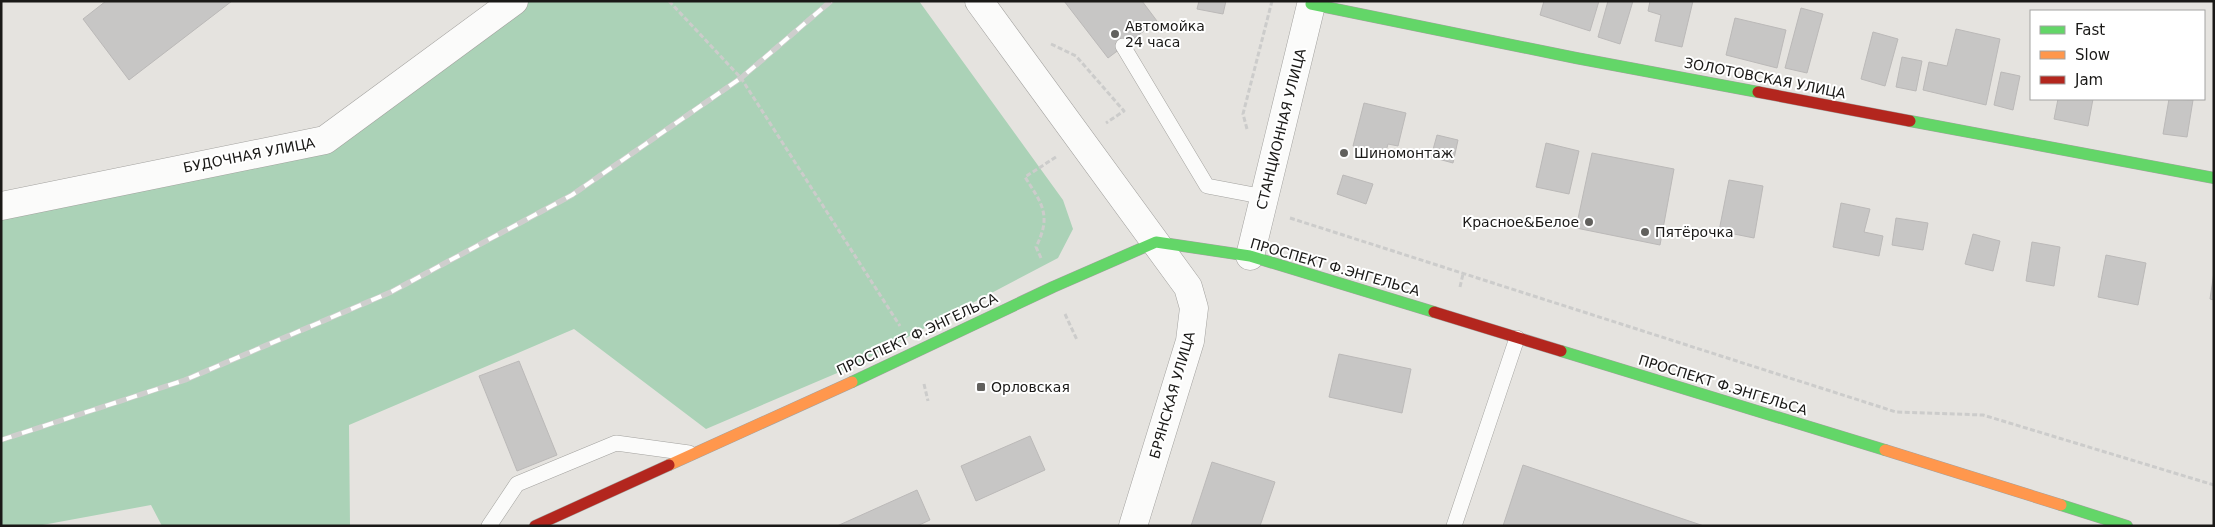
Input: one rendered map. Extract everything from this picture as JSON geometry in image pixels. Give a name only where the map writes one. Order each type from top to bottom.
[{"type":"street","name":"БУДОЧНАЯ УЛИЦА","points":[[1,206],[326,140],[514,1]]},
{"type":"street","name":"БРЯНСКАЯ УЛИЦА","points":[[979,1],[1188,287],[1194,308],[1190,341],[1133,526]]},
{"type":"street","name":"ЗОЛОТОВСКАЯ УЛИЦА","points":[[1312,3],[1586,60],[2214,178]]},
{"type":"street","name":"СТАНЦИОННАЯ УЛИЦА","points":[[1250,256],[1312,3]]},
{"type":"street","name":"ПРОСПЕКТ Ф.ЭНГЕЛЬСА","points":[[535,526],[696,454],[1053,287],[1156,242],[1250,256],[1886,450],[2127,526]]},
{"type":"lane","points":[[1123,46],[1207,186],[1265,197]]},
{"type":"lane","points":[[1454,526],[1517,338]]},
{"type":"lane","points":[[489,526],[517,484],[616,442],[696,454]]},
{"type":"path","points":[[669,1],[741,78],[917,352],[928,401]]},
{"type":"path","points":[[1076,56],[1124,111],[1025,177],[1043,204],[1044,231],[1036,247],[1077,340]]},
{"type":"path","points":[[1265,197],[1285,216],[1896,412],[1983,415],[2214,485]]},
{"type":"green space","points":[[495,1],[919,1],[1063,200],[1073,229],[1058,258],[849,368],[706,429],[574,329],[349,425],[350,526],[162,526],[151,505],[37,526],[1,526],[1,202],[321,135]]},
{"type":"building","points":[[106,1],[232,1],[129,80],[83,19]]},
{"type":"building","name":"Автомойка 24 часа","points":[[1064,1],[1142,1],[1157,21],[1108,58]]},
{"type":"building","points":[[1199,1],[1226,1],[1223,14],[1197,9]]},
{"type":"building","points":[[1544,1],[1599,1],[1590,31],[1540,15]]},
{"type":"building","points":[[1608,1],[1633,1],[1620,44],[1598,37]]},
{"type":"building","points":[[1650,1],[1693,1],[1682,47],[1655,41],[1661,15],[1648,11]]},
{"type":"building","points":[[1801,8],[1823,14],[1807,73],[1785,68]]},
{"type":"building","points":[[1735,18],[1786,30],[1777,68],[1726,55]]},
{"type":"building","points":[[1956,29],[2000,39],[1986,105],[1923,90],[1929,62],[1947,66]]},
{"type":"building","points":[[1873,32],[1898,39],[1885,86],[1861,79]]},
{"type":"building","points":[[1902,57],[1922,61],[1916,91],[1896,87]]},
{"type":"building","points":[[2001,72],[2020,76],[2013,110],[1994,105]]},
{"type":"building","points":[[2058,100],[2093,100],[2088,126],[2054,119]]},
{"type":"building","points":[[2169,100],[2193,100],[2187,137],[2163,134]]},
{"type":"building","points":[[1364,103],[1406,113],[1398,146],[1388,144],[1385,155],[1353,146]]},
{"type":"building","points":[[1437,135],[1458,140],[1453,163],[1431,157]]},
{"type":"building","points":[[1546,143],[1579,151],[1569,194],[1536,187]]},
{"type":"building","points":[[1592,153],[1674,169],[1660,245],[1576,228]]},
{"type":"building","points":[[1343,175],[1373,184],[1366,204],[1337,194]]},
{"type":"building","points":[[1729,180],[1763,186],[1754,238],[1719,231]]},
{"type":"building","points":[[1841,203],[1870,209],[1864,232],[1883,236],[1879,256],[1833,247]]},
{"type":"building","points":[[1896,218],[1928,223],[1923,250],[1892,245]]},
{"type":"building","points":[[1973,234],[2000,241],[1993,271],[1965,264]]},
{"type":"building","points":[[2032,242],[2060,247],[2054,286],[2026,281]]},
{"type":"building","points":[[2106,255],[2146,263],[2138,305],[2098,297]]},
{"type":"building","points":[[2214,272],[2214,300],[2210,299]]},
{"type":"building","points":[[1339,354],[1411,369],[1402,413],[1329,397]]},
{"type":"building","points":[[519,361],[557,455],[517,471],[479,376]]},
{"type":"building","points":[[1030,436],[1045,470],[976,501],[961,466]]},
{"type":"building","points":[[1212,462],[1275,482],[1260,526],[1191,526]]},
{"type":"building","points":[[1523,465],[1704,526],[1503,526]]},
{"type":"building","points":[[917,490],[930,520],[917,526],[837,526]]},
{"type":"railway","points":[[1,440],[185,380],[391,292],[572,195],[741,78],[831,1]]},
{"type":"traffic: fast","points":[[1311,4],[1576,58],[1758,92]]},
{"type":"traffic: fast","points":[[1910,121],[2214,178]]},
{"type":"traffic: fast","points":[[852,382],[1053,287],[1156,242],[1250,256],[1434,312]]},
{"type":"traffic: fast","points":[[1561,351],[1885,450]]},
{"type":"traffic: fast","points":[[2061,505],[2127,526]]},
{"type":"traffic: slow","points":[[669,465],[852,382]]},
{"type":"traffic: slow","points":[[1885,450],[2061,505]]},
{"type":"traffic: jam","points":[[1758,92],[1910,121]]},
{"type":"traffic: jam","points":[[1434,312],[1561,351]]},
{"type":"traffic: jam","points":[[535,526],[669,465]]},
{"type":"place","name":"Автомойка 24 часа","points":[[1115,34]]},
{"type":"place","name":"Шиномонтаж","points":[[1344,153]]},
{"type":"place","name":"Красное&Белое","points":[[1589,222]]},
{"type":"place","name":"Пятёрочка","points":[[1645,232]]},
{"type":"place","name":"Орловская","points":[[981,387]]}]
